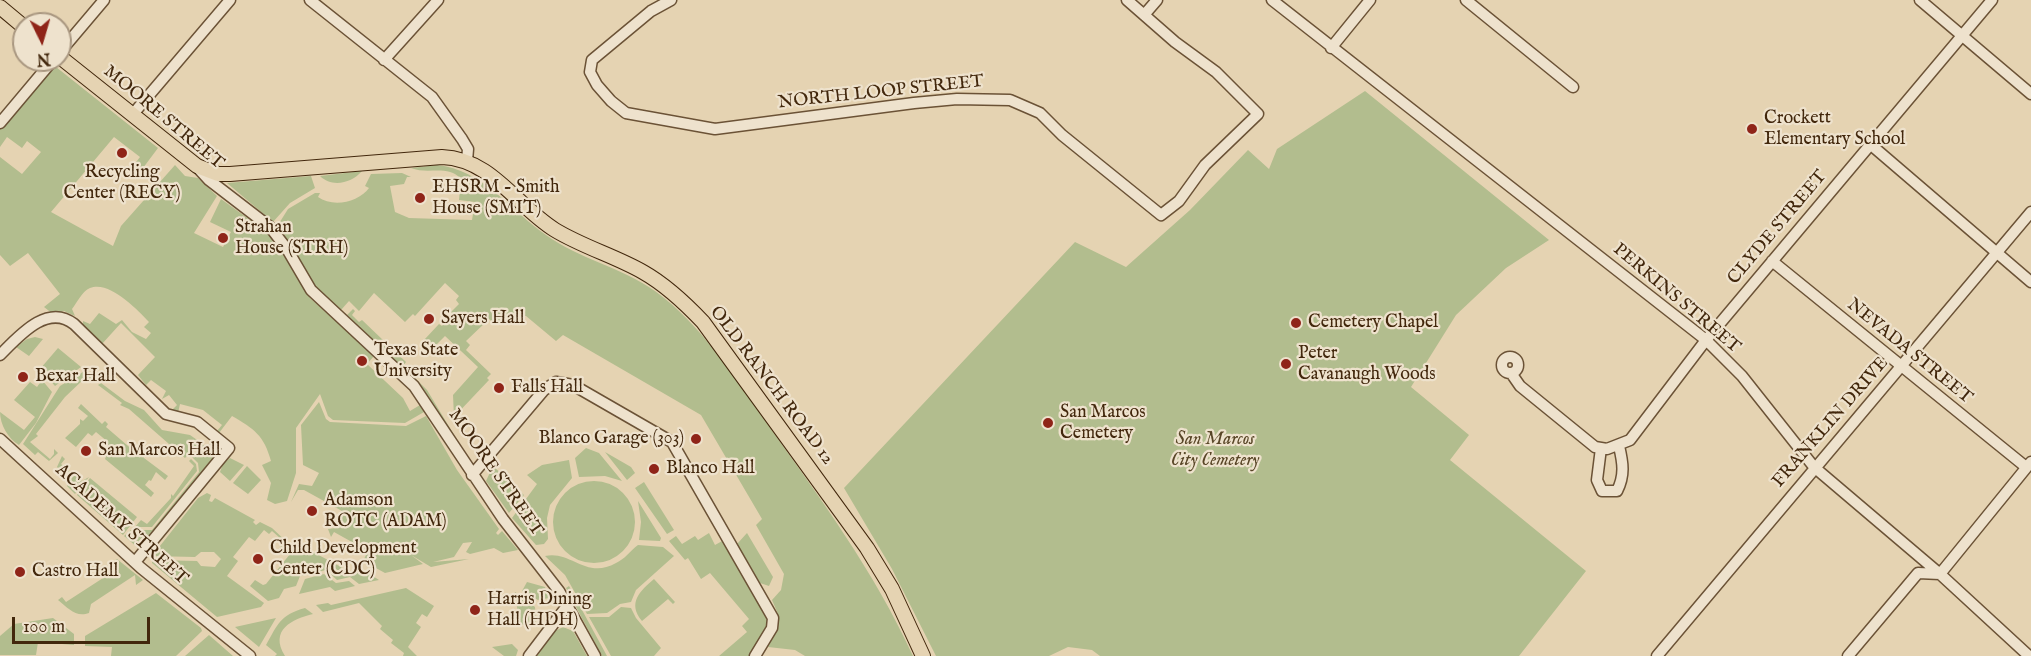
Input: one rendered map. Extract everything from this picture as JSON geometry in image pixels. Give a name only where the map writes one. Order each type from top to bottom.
[{"type":"main road","points":[[0,7],[12,17]]},
{"type":"main road","name":"MOORE STREET","points":[[72,66],[197,165]]},
{"type":"main road","points":[[197,165],[218,174],[230,174],[442,157],[467,161]]},
{"type":"main road","name":"OLD RANCH ROAD 12","points":[[467,161],[486,171],[554,230],[643,272],[683,301],[703,322],[867,548],[892,589],[923,656]]},
{"type":"street","points":[[72,38],[104,0]]},
{"type":"street","points":[[133,114],[230,0]]},
{"type":"street","points":[[310,0],[432,97],[468,149],[467,161]]},
{"type":"street","points":[[384,60],[438,0]]},
{"type":"street","name":"NORTH LOOP STREET","points":[[671,0],[651,11],[592,60],[590,72],[597,85],[626,113],[715,129],[914,103],[969,99],[1010,100],[1040,113],[1062,135],[1161,215],[1191,189],[1205,165],[1258,114],[1216,72],[1144,15]]},
{"type":"street","points":[[1127,0],[1144,15],[1157,0]]},
{"type":"street","name":"PERKINS STREET","points":[[1272,0],[1706,340],[1742,376],[1814,467],[1940,574],[2029,655]]},
{"type":"street","points":[[1331,48],[1370,0]]},
{"type":"street","points":[[1466,0],[1573,87]]},
{"type":"street","points":[[1920,0],[2031,94]]},
{"type":"street","name":"CLYDE STREET","points":[[1619,446],[1630,440],[1706,340],[1992,0]]},
{"type":"street","points":[[0,123],[44,72]]},
{"type":"street","points":[[1870,144],[2031,282]]},
{"type":"street","name":"MOORE STREET","points":[[197,165],[209,180],[270,228],[287,249],[311,290],[414,386],[503,519],[559,591],[596,656]]},
{"type":"street","name":"FRANKLIN DRIVE","points":[[1657,656],[2031,212]]},
{"type":"street","name":"NEVADA STREET","points":[[1772,261],[1901,367],[2029,465]]},
{"type":"street","points":[[0,355],[19,337],[45,319],[50,316],[61,316],[74,324],[166,414],[197,422],[229,448],[135,562]]},
{"type":"street","points":[[1511,373],[1520,386],[1595,447],[1619,446],[1624,465],[1623,480],[1617,490],[1610,493],[1602,491],[1597,480],[1601,448]]},
{"type":"street","points":[[472,475],[544,390],[556,382],[573,385],[672,442],[773,618],[772,628],[755,656]]},
{"type":"street","name":"ACADEMY STREET","points":[[0,439],[135,562],[249,656]]},
{"type":"street","points":[[1848,656],[1918,573],[1940,574],[2029,465]]},
{"type":"street","points":[[529,656],[567,606]]},
{"type":"green space","points":[[49,72],[62,72],[158,148],[137,176],[130,170],[140,157],[114,137],[51,212],[113,246],[121,226],[175,165],[185,176],[198,178],[217,196],[194,233],[223,247],[231,232],[210,222],[221,199],[268,233],[280,246],[310,298],[374,356],[367,364],[403,398],[410,411],[420,405],[424,412],[405,423],[333,420],[328,416],[320,394],[296,428],[296,473],[287,501],[275,504],[267,500],[271,483],[262,465],[271,461],[265,445],[257,434],[232,416],[219,433],[217,431],[222,425],[203,410],[180,404],[178,413],[171,411],[177,405],[169,395],[162,399],[166,391],[151,380],[146,385],[138,375],[155,357],[121,323],[102,344],[83,327],[83,321],[90,324],[99,313],[116,324],[122,320],[132,332],[146,339],[151,333],[144,327],[149,322],[130,303],[106,288],[90,288],[82,294],[72,309],[75,316],[64,311],[53,314],[44,307],[60,294],[28,253],[10,266],[0,255],[0,157],[22,174],[41,152],[27,141],[22,148],[7,137],[0,147],[0,129]]},
{"type":"green space","name":"San Marcos City Cemetery","points":[[1365,91],[1549,240],[1506,268],[1456,315],[1411,387],[1469,435],[1450,460],[1586,571],[1519,656],[1100,656],[1092,650],[1068,647],[1049,656],[936,656],[892,569],[844,488],[1075,242],[1126,267],[1190,210],[1248,150],[1269,169],[1277,149]]},
{"type":"green space","points":[[437,165],[468,174],[495,192],[546,235],[642,283],[672,304],[687,319],[729,369],[845,536],[881,594],[913,656],[805,656],[795,650],[768,647],[778,628],[778,614],[772,600],[781,590],[784,574],[756,525],[762,519],[701,415],[563,335],[556,341],[526,316],[514,314],[496,325],[484,315],[482,317],[487,321],[466,341],[470,345],[466,350],[491,374],[487,378],[489,380],[454,417],[453,395],[478,367],[445,336],[433,348],[424,340],[439,324],[442,326],[459,304],[456,300],[459,296],[445,283],[415,316],[413,314],[405,322],[374,293],[359,311],[349,301],[341,310],[315,288],[278,225],[288,209],[315,193],[320,193],[318,197],[331,202],[352,200],[369,188],[365,186],[371,174],[402,173],[411,177],[407,177],[404,184],[390,186],[395,212],[409,218],[472,220],[475,202],[459,200],[461,179],[450,172],[411,168]]},
{"type":"green space","points":[[362,171],[353,179],[336,183],[320,176]]},
{"type":"green space","points":[[311,176],[315,188],[290,203],[273,222],[227,183]]},
{"type":"green space","points":[[353,309],[355,311],[352,315],[359,322],[362,320],[406,362],[402,367],[347,315]]},
{"type":"green space","points":[[35,337],[43,339],[29,356],[16,347],[27,339]]},
{"type":"green space","points":[[58,348],[81,367],[55,386],[40,369]]},
{"type":"green space","points":[[404,367],[427,390],[471,463],[420,384]]},
{"type":"green space","points":[[86,370],[96,382],[86,377],[65,397],[36,434],[38,436],[30,442],[50,459],[54,454],[54,449],[58,453],[49,461],[38,452],[35,455],[23,444],[60,386]]},
{"type":"green space","points":[[42,380],[52,392],[36,423],[19,445],[5,431],[0,412],[24,430],[35,417],[14,400],[30,382],[37,387]]},
{"type":"green space","points":[[101,383],[125,401],[144,410],[162,430],[190,435],[200,442],[185,458],[129,409],[120,405],[122,403],[98,385]]},
{"type":"green space","points":[[319,402],[326,419],[330,422],[406,426],[426,416],[457,470],[499,529],[496,533],[498,535],[502,531],[518,550],[503,553],[494,548],[470,554],[466,552],[472,542],[463,543],[454,557],[433,562],[469,559],[431,567],[411,555],[423,564],[385,573],[363,561],[368,551],[334,532],[331,537],[328,529],[336,528],[342,511],[304,490],[298,490],[291,502],[299,484],[312,486],[319,473],[303,465],[301,425]]},
{"type":"green space","points":[[81,404],[102,424],[105,421],[108,424],[106,427],[135,452],[140,456],[143,454],[144,458],[168,476],[165,480],[156,472],[151,481],[149,480],[145,485],[154,493],[151,497],[105,459],[109,450],[105,446],[108,442],[96,432],[92,436],[88,433],[76,447],[65,438],[80,424],[80,419],[83,421],[88,416],[78,408]]},
{"type":"green space","points":[[213,441],[219,448],[217,457],[141,547],[137,547],[124,536],[131,530],[152,530],[199,472],[198,463],[192,457],[202,444],[209,449],[208,446]]},
{"type":"green space","points":[[586,448],[599,453],[622,481],[605,476],[579,477],[575,458]]},
{"type":"green space","points":[[605,452],[631,467],[635,473],[627,480]]},
{"type":"green space","points":[[62,456],[65,459],[61,464],[82,481],[89,477],[75,494],[67,486],[71,480],[57,467]]},
{"type":"green space","points":[[230,458],[244,465],[230,481],[220,472],[223,464]]},
{"type":"green space","points":[[191,459],[196,464],[197,471],[152,527],[135,527],[141,520],[147,524],[171,498],[171,494],[173,496],[194,466],[189,461]]},
{"type":"green space","points":[[569,460],[572,478],[550,505],[547,518],[548,539],[544,544],[536,545],[512,518],[537,484],[527,475],[542,465]]},
{"type":"green space","points":[[247,466],[261,480],[248,494],[233,483]]},
{"type":"green space","points":[[493,466],[524,495],[509,513],[486,481]]},
{"type":"green space","points":[[90,478],[137,517],[123,535],[77,495]]},
{"type":"green space","points":[[586,481],[602,481],[617,488],[628,499],[635,514],[632,538],[623,551],[602,563],[586,563],[571,556],[560,545],[553,530],[553,514],[560,499],[571,488]]},
{"type":"green space","points":[[644,482],[674,530],[667,534],[635,488]]},
{"type":"green space","points":[[207,493],[211,495],[209,501],[212,502],[215,498],[255,520],[253,522],[256,525],[260,522],[272,528],[290,545],[284,553],[279,549],[282,545],[278,541],[280,538],[272,531],[269,534],[264,530],[255,541],[249,537],[233,557],[238,561],[227,576],[264,603],[261,607],[217,617],[152,563],[152,560],[197,561],[201,566],[215,567],[221,559],[214,552],[201,552],[195,557],[152,556],[198,498]]},
{"type":"green space","points":[[638,501],[661,538],[660,541],[639,540],[641,522]]},
{"type":"green space","points":[[709,533],[715,545],[724,540],[769,618],[766,631],[749,656],[719,656],[747,632],[742,626],[749,619],[710,573],[701,579],[688,558],[685,560],[669,541],[676,536],[682,544],[695,536],[698,540]]},
{"type":"green space","points":[[747,533],[773,577],[769,586],[760,583],[737,544]]},
{"type":"green space","points":[[298,544],[354,574],[359,567],[379,580],[359,584],[350,577],[337,580],[326,570],[300,576],[296,586],[284,589],[279,598],[268,601],[250,586],[255,580],[263,585],[266,584]]},
{"type":"green space","points":[[638,545],[663,547],[674,556],[636,590],[631,602],[620,604],[607,613],[587,614],[565,575],[545,556],[563,557],[587,567],[605,567],[622,559]]},
{"type":"green space","points":[[117,559],[143,580],[136,585],[135,575],[91,604],[89,613],[80,614],[72,611],[58,600],[62,597],[66,602],[117,569],[112,562]]},
{"type":"green space","points":[[324,574],[336,583],[349,581],[355,586],[335,591],[330,587],[299,594],[305,579]]},
{"type":"green space","points":[[654,579],[675,602],[673,604],[668,599],[642,621],[636,609],[637,598]]},
{"type":"green space","points":[[527,582],[545,587],[549,598],[538,600],[522,591]]},
{"type":"green space","points":[[569,586],[607,656],[602,656],[566,588]]},
{"type":"green space","points":[[406,588],[434,606],[427,617],[422,614],[416,623],[421,627],[408,647],[417,656],[403,656],[404,653],[391,643],[393,640],[380,629],[382,626],[359,603],[323,612],[316,605],[328,603],[331,605]]},
{"type":"green space","points":[[515,592],[535,607],[536,622],[510,627],[518,614]]},
{"type":"green space","points":[[156,593],[202,631],[176,656],[111,656],[112,647],[85,646],[85,636]]},
{"type":"green space","points":[[621,607],[631,608],[636,618],[661,648],[654,656],[611,656],[589,617],[609,617]]},
{"type":"green space","points":[[305,608],[313,614],[285,627],[280,639],[285,656],[275,656],[277,654],[266,645],[277,626],[285,617]]},
{"type":"green space","points":[[53,618],[74,634],[74,645],[38,642],[36,655],[0,655],[0,636],[14,624]]},
{"type":"green space","points":[[276,618],[259,647],[235,627]]},
{"type":"green space","points":[[563,627],[573,631],[587,656],[537,656],[555,631]]},
{"type":"green space","points":[[209,635],[233,656],[185,656]]},
{"type":"green space","points":[[512,644],[518,650],[516,656],[504,656],[492,647]]},
{"type":"place","name":"Crockett Elementary School","points":[[1752,129]]},
{"type":"place","name":"Recycling Center (RECY)","points":[[122,153]]},
{"type":"place","name":"EHSRM - Smith House (SMIT)","points":[[420,198]]},
{"type":"place","name":"Strahan House (STRH)","points":[[223,238]]},
{"type":"place","name":"Sayers Hall","points":[[429,319]]},
{"type":"place","name":"Cemetery Chapel","points":[[1296,323]]},
{"type":"place","name":"Texas State University","points":[[362,361]]},
{"type":"place","name":"Peter Cavanaugh Woods","points":[[1286,364]]},
{"type":"place","name":"Bexar Hall","points":[[23,377]]},
{"type":"place","name":"Falls Hall","points":[[499,388]]},
{"type":"place","name":"San Marcos Cemetery","points":[[1048,423]]},
{"type":"place","name":"Blanco Garage (303)","points":[[696,439]]},
{"type":"place","name":"San Marcos Hall","points":[[86,451]]},
{"type":"place","name":"Blanco Hall","points":[[654,469]]},
{"type":"place","name":"Adamson ROTC (ADAM)","points":[[312,511]]},
{"type":"place","name":"Child Development Center (CDC)","points":[[258,559]]},
{"type":"place","name":"Castro Hall","points":[[20,572]]},
{"type":"place","name":"Harris Dining Hall (HDH)","points":[[475,610]]}]
